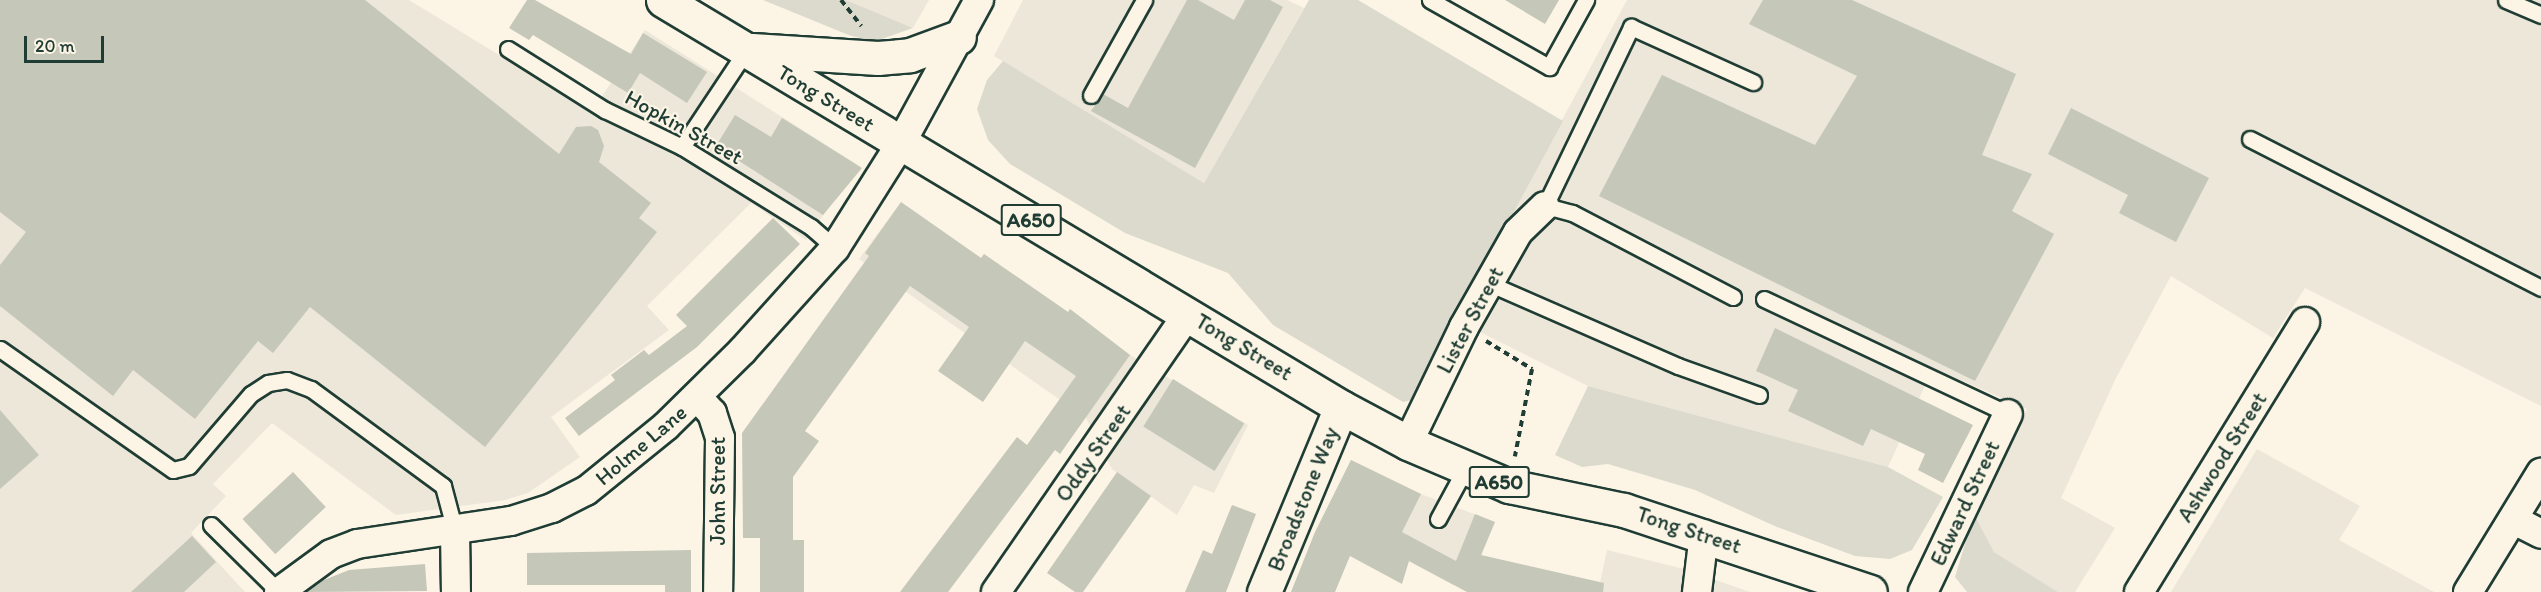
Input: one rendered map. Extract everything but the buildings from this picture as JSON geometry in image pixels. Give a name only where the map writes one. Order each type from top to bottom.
[{"type":"main road","name":"Tong Street","points":[[663,0],[1341,407],[1408,443],[1509,486],[1624,510],[1704,534],[1870,592]]},
{"type":"main road","points":[[747,49],[878,58],[910,55],[959,37]]},
{"type":"main road","name":"Broadstone Way","points":[[1264,592],[1341,407]]},
{"type":"street","name":"Holme Lane","points":[[279,592],[331,554],[357,544],[511,521],[586,491],[697,398],[834,248],[901,143],[979,0]]},
{"type":"street","name":"Lister Street","points":[[1408,443],[1464,327],[1518,232],[1545,206]]},
{"type":"street","name":"Oddy Street","points":[[996,592],[1188,314]]},
{"type":"street","name":"Ashwood Street","points":[[2139,592],[2305,322]]},
{"type":"street","name":"John Street","points":[[697,398],[712,413],[720,438],[718,592]]},
{"type":"street","name":"Edward Street","points":[[1923,592],[2008,414]]},
{"type":"street","points":[[2469,592],[2541,473]]},
{"type":"street","points":[[2514,520],[2541,534]]},
{"type":"street","points":[[455,531],[456,592]]},
{"type":"street","points":[[1697,592],[1704,534]]},
{"type":"lane","points":[[1091,94],[1144,0]]},
{"type":"lane","points":[[1430,0],[1549,67],[1586,0]]},
{"type":"lane","points":[[2509,2],[2541,15]]},
{"type":"lane","points":[[1733,297],[1572,213],[1545,206],[1631,27],[1753,82]]},
{"type":"lane","name":"Hopkin Street","points":[[508,49],[605,110],[682,147],[810,227],[834,248]]},
{"type":"lane","points":[[682,147],[747,49]]},
{"type":"lane","points":[[2250,140],[2541,288]]},
{"type":"lane","points":[[1488,284],[1678,366],[1759,395]]},
{"type":"lane","points":[[1764,300],[2008,414]]},
{"type":"lane","points":[[0,349],[173,470],[189,466],[250,394],[268,383],[287,380],[311,389],[443,486],[455,531]]},
{"type":"lane","points":[[1438,519],[1465,469]]},
{"type":"lane","points":[[211,525],[279,592]]},
{"type":"path","points":[[1464,327],[1532,369],[1509,486]]},
{"type":"shaded area","points":[[0,0],[409,0],[592,112],[645,30],[858,165],[806,240],[751,203],[647,306],[669,330],[551,417],[580,457],[528,493],[505,500],[396,515],[272,423],[213,484],[226,496],[191,533],[245,592],[0,592]]},
{"type":"shaded area","points":[[763,0],[846,0],[913,28],[876,41],[851,36]]},
{"type":"shaded area","points":[[846,0],[929,0],[913,28]]},
{"type":"shaded area","points":[[1023,0],[1287,0],[1304,8],[1204,183],[994,56]]},
{"type":"shaded area","points":[[1309,0],[1358,0],[1563,121],[1412,400],[1403,402],[1273,325],[1228,273],[1125,233],[1010,164],[988,140],[977,109],[987,80],[1003,61],[1204,183]]},
{"type":"shaded area","points":[[1627,0],[2541,0],[2541,406],[2305,288],[2273,338],[2171,276],[2116,378],[2061,498],[2115,528],[2075,592],[2058,592],[1994,552],[1974,514],[2027,409],[1933,368],[1888,467],[1588,386],[1454,319]]},
{"type":"shaded area","points":[[901,202],[981,258],[984,254],[1068,312],[1070,309],[1130,355],[1248,425],[1214,493],[1194,485],[1177,515],[1112,469],[1086,418],[859,259]]},
{"type":"shaded area","points":[[1588,386],[1888,467],[1943,497],[1912,550],[1890,559],[1855,556],[1777,527],[1695,490],[1608,464],[1582,467],[1555,455]]},
{"type":"shaded area","points":[[2257,449],[2360,506],[2339,540],[2434,592],[2171,592]]},
{"type":"shaded area","points":[[1351,460],[1421,494],[1495,522],[1475,571],[1453,585],[1375,543],[1351,552],[1313,537]]},
{"type":"shaded area","points":[[1974,514],[1994,552],[2058,592],[1967,592],[1955,577]]},
{"type":"shaded area","points":[[1607,550],[1684,569],[1750,592],[1598,592]]}]
